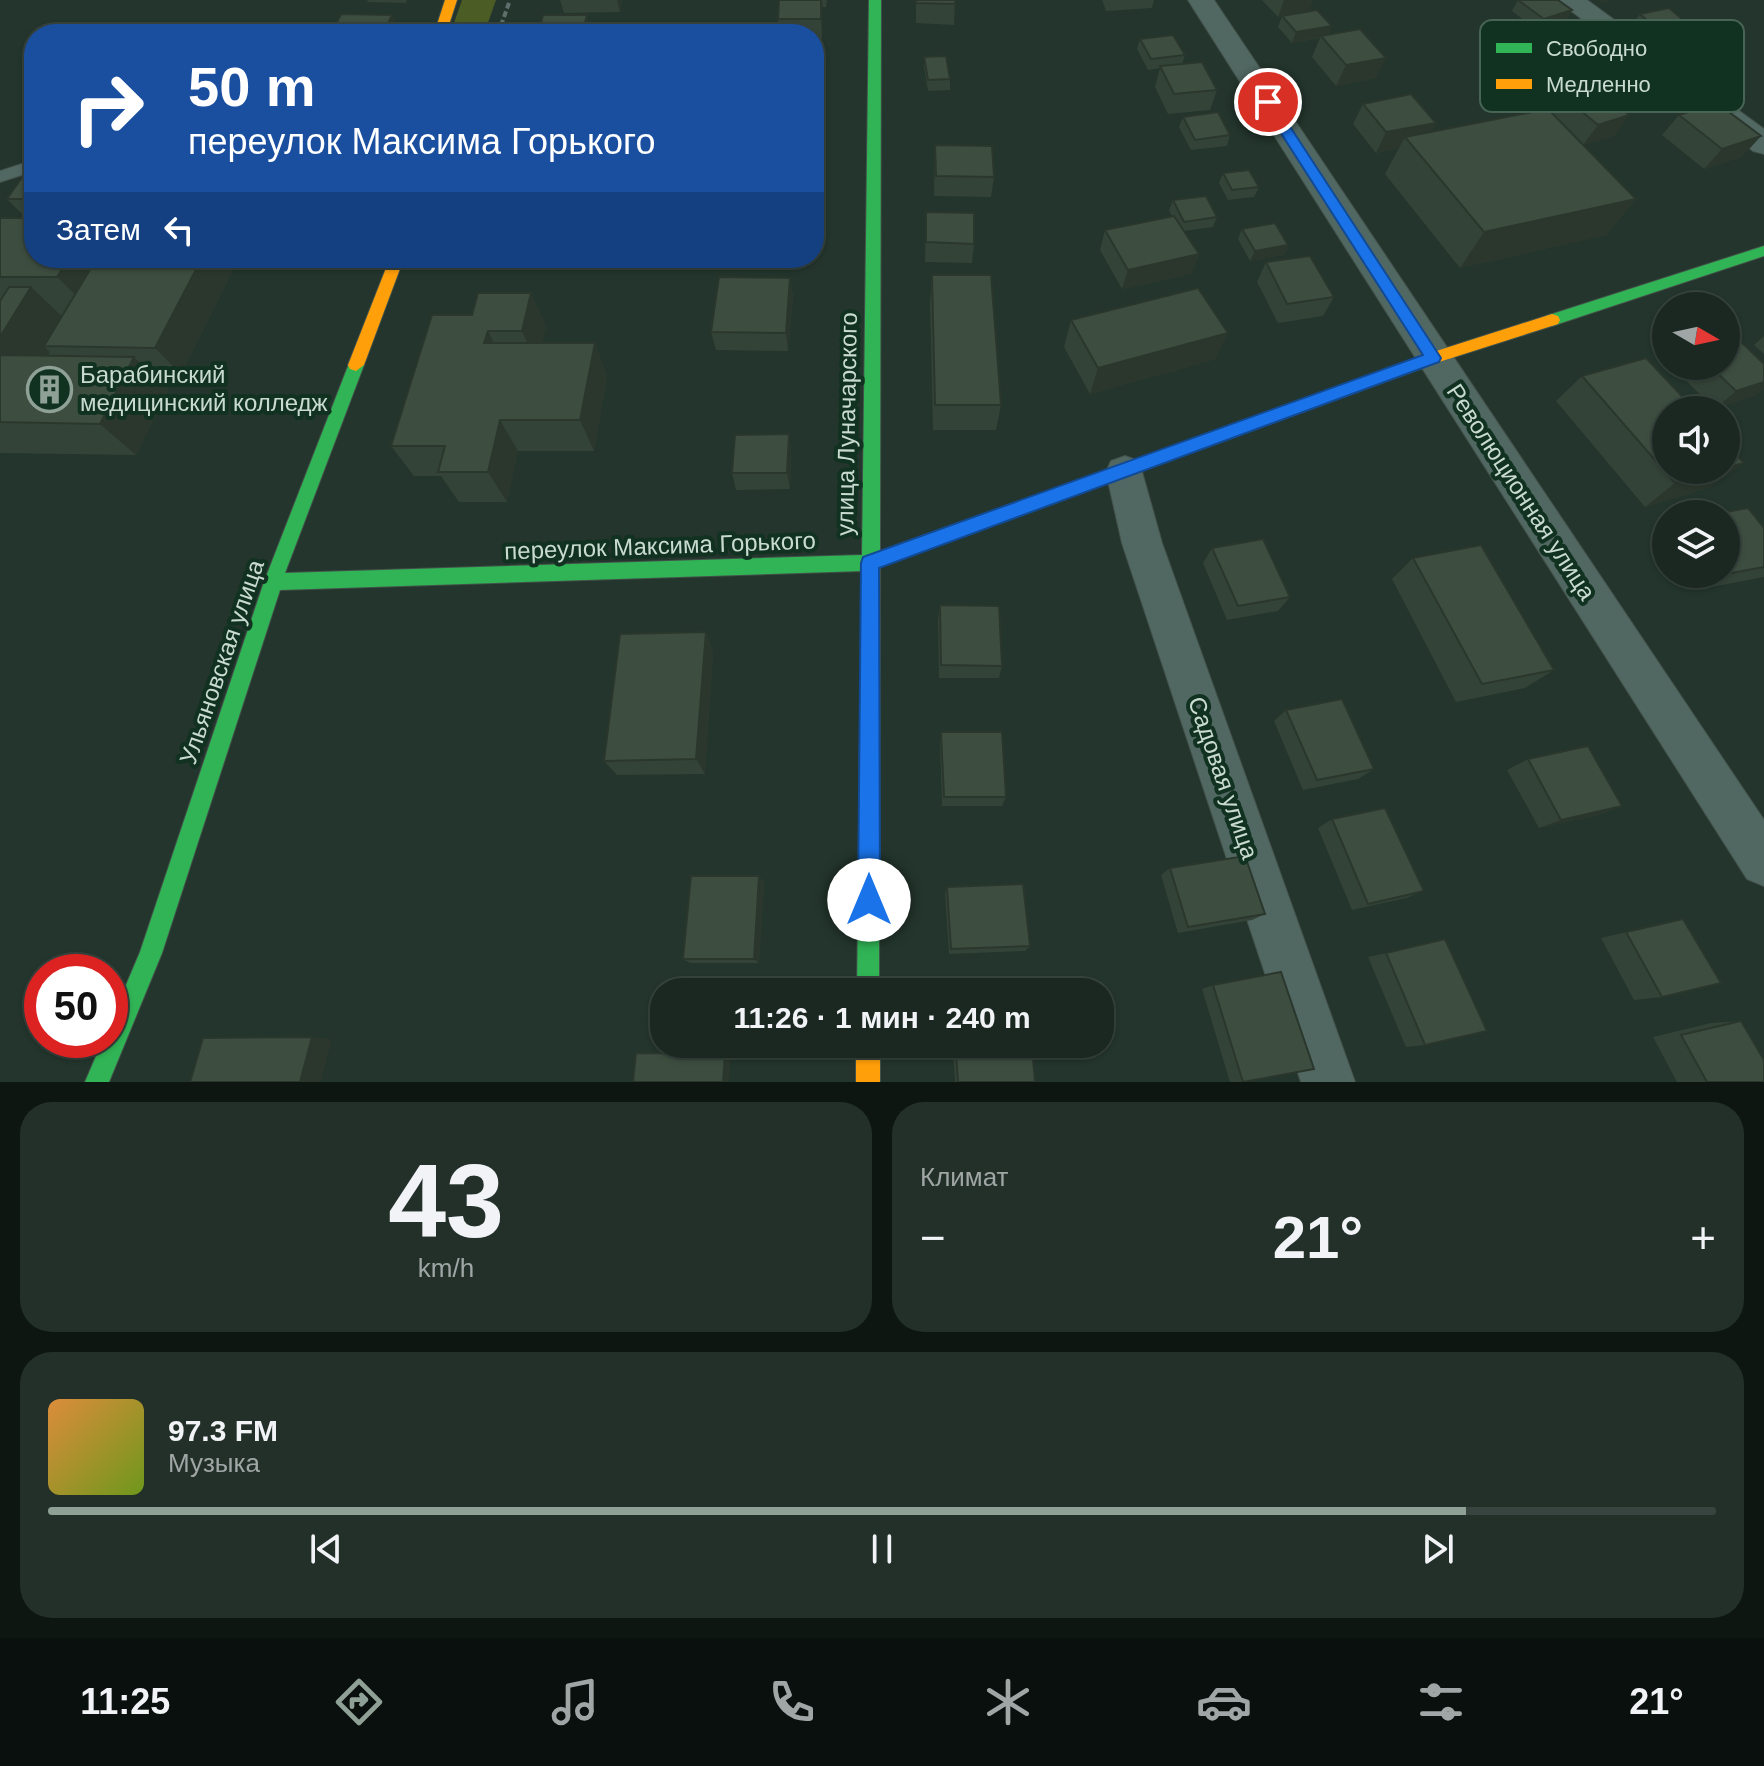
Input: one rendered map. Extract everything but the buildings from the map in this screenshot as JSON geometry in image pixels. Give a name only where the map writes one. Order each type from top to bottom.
[{"type":"street","points":[[443,24],[451,0]]},
{"type":"street","name":"улица Луначарского","points":[[868,978],[875,0]]},
{"type":"street","name":"Революционная улица","points":[[1201,0],[1764,862]]},
{"type":"street","points":[[1570,0],[1597,20]]},
{"type":"street","points":[[1721,112],[1764,144]]},
{"type":"street","name":"переулок Максима Горького","points":[[273,582],[870,563],[1433,358],[1764,251]]},
{"type":"street","name":"Ульяновская улица","points":[[97,1082],[151,953],[273,582],[393,268]]},
{"type":"street","name":"Садовая улица","points":[[1125,472],[1142,543],[1328,1082]]},
{"type":"street","points":[[868,1058],[868,1082]]},
{"type":"lane","points":[[0,177],[24,169]]},
{"type":"path","points":[[502,24],[510,0]]},
{"type":"green space","points":[[462,0],[496,0],[488,24],[454,24]]},
{"type":"traffic: fast","points":[[868,978],[875,0]]},
{"type":"traffic: fast","points":[[1552,320],[1764,251]]},
{"type":"traffic: fast","points":[[97,1082],[151,953],[273,582],[356,365]]},
{"type":"traffic: fast","points":[[273,582],[870,563],[1060,494]]},
{"type":"traffic: slow","points":[[443,24],[451,0]]},
{"type":"traffic: slow","points":[[356,365],[393,268]]},
{"type":"traffic: slow","points":[[1060,494],[1433,358],[1552,320]]},
{"type":"traffic: slow","points":[[868,1058],[868,1082]]},
{"type":"place","name":"Барабинский медицинский колледж","points":[[49,389]]},
{"type":"route","points":[[869,900],[870,563],[1433,358],[1268,102]]}]
